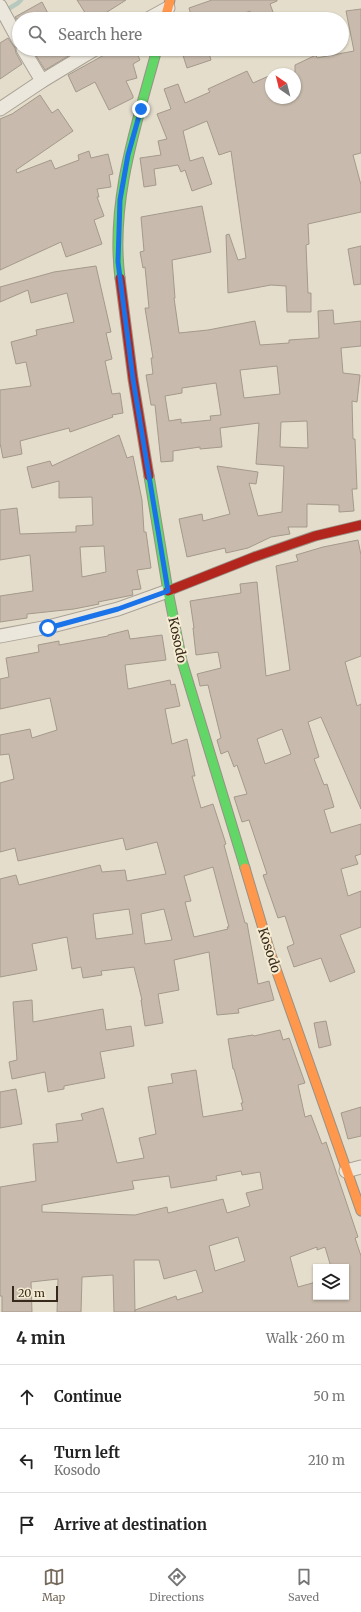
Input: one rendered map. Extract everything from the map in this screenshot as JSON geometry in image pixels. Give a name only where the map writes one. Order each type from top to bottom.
[{"type":"main road","name":"Kosodo","points":[[155,56],[128,155],[120,200],[118,262],[133,379],[168,591],[182,661],[265,938],[361,1211]]},
{"type":"main road","points":[[168,591],[254,557],[315,536],[361,526]]},
{"type":"street","points":[[0,6],[12,29]]},
{"type":"street","points":[[27,56],[42,81]]},
{"type":"street","points":[[0,109],[83,56]]},
{"type":"street","points":[[0,636],[48,628],[111,611],[168,591]]},
{"type":"street","points":[[346,1171],[361,1167]]},
{"type":"building","points":[[77,0],[126,0],[107,12],[85,12]]},
{"type":"building","points":[[212,0],[277,0],[270,4],[273,12],[190,12],[189,8]]},
{"type":"building","points":[[42,2],[47,12],[24,12]]},
{"type":"building","points":[[361,9],[361,153],[353,155],[361,185],[361,212],[308,224],[309,244],[306,245],[308,293],[311,293],[311,312],[287,312],[286,286],[271,285],[228,293],[226,235],[229,234],[238,260],[246,258],[231,151],[219,155],[207,121],[183,131],[190,161],[203,157],[212,184],[192,191],[185,170],[181,172],[178,165],[154,169],[156,185],[144,187],[140,158],[161,155],[158,141],[167,139],[157,114],[171,109],[164,89],[178,84],[185,103],[210,92],[208,89],[247,71],[253,83],[265,78],[265,104],[301,104],[301,68],[295,68],[295,65],[314,56],[316,56],[317,58],[328,56],[349,56],[349,52],[354,51],[349,26],[349,12],[346,12]]},
{"type":"building","points":[[8,38],[12,44],[12,56],[18,56],[22,64],[0,79],[0,43]]},
{"type":"building","points":[[36,56],[68,56],[45,70]]},
{"type":"building","points":[[102,56],[138,56],[140,60],[133,64],[137,78],[126,81],[133,98],[109,110],[95,82],[76,92],[68,75]]},
{"type":"building","points":[[183,56],[210,56],[211,60],[187,68]]},
{"type":"building","points":[[40,95],[52,113],[58,109],[73,131],[16,170],[17,173],[51,160],[55,169],[79,160],[78,155],[89,151],[91,158],[108,154],[113,174],[109,175],[111,187],[97,189],[99,197],[97,197],[104,216],[94,220],[102,244],[66,257],[61,242],[0,270],[0,119],[12,114]]},
{"type":"building","points":[[202,206],[211,252],[172,260],[174,298],[179,333],[208,330],[255,321],[260,345],[289,343],[289,340],[319,338],[318,311],[333,310],[334,324],[361,321],[361,346],[341,348],[343,373],[360,375],[357,402],[352,401],[357,489],[352,489],[354,511],[339,512],[339,505],[307,504],[307,527],[288,527],[290,534],[271,537],[248,548],[226,553],[225,548],[187,557],[179,519],[202,514],[203,521],[230,514],[217,466],[258,472],[256,484],[249,483],[258,516],[282,512],[284,466],[256,464],[259,423],[220,428],[222,447],[200,449],[200,447],[173,451],[173,461],[161,462],[155,405],[151,405],[146,375],[153,374],[151,358],[153,358],[145,308],[149,308],[145,267],[143,268],[140,252],[144,251],[141,217]],"holes":[[[277,366],[280,394],[244,398],[240,370]],[[216,383],[221,415],[210,416],[211,420],[181,423],[181,419],[169,421],[165,396],[182,393],[182,388]],[[307,421],[308,448],[280,447],[281,422]]]},
{"type":"building","points":[[361,246],[361,284],[354,285],[348,249]]},
{"type":"building","points":[[96,266],[111,332],[106,333],[112,359],[105,361],[112,394],[120,393],[123,413],[112,415],[113,417],[70,432],[69,428],[20,441],[22,454],[3,458],[0,443],[0,390],[31,386],[26,362],[16,364],[11,342],[37,335],[36,330],[74,322],[67,293],[31,303],[28,290],[0,302],[0,287],[54,272]]},
{"type":"building","points":[[119,435],[127,458],[133,456],[142,500],[144,532],[146,532],[151,568],[137,570],[141,589],[132,590],[133,595],[98,602],[99,604],[74,609],[27,614],[27,618],[0,622],[0,596],[33,591],[30,555],[0,560],[0,510],[17,508],[20,534],[76,532],[76,526],[93,525],[92,497],[59,498],[59,481],[32,488],[27,467],[50,461],[52,466]],"holes":[[[104,546],[106,572],[82,577],[80,547]]]},
{"type":"building","points":[[358,540],[361,555],[361,656],[345,662],[357,706],[361,704],[361,809],[321,717],[308,722],[319,757],[314,759],[324,785],[327,784],[334,807],[324,810],[331,833],[361,824],[361,854],[355,856],[358,864],[341,869],[348,896],[361,891],[361,927],[340,935],[355,972],[330,982],[321,958],[294,967],[287,947],[294,944],[285,916],[278,918],[263,875],[267,874],[249,820],[242,822],[234,797],[247,794],[237,765],[234,767],[228,751],[221,754],[217,740],[221,738],[208,685],[200,686],[197,674],[221,668],[218,652],[196,655],[190,601],[241,593],[240,584],[257,582],[266,676],[290,670],[276,566],[298,561],[296,555],[323,547]],"holes":[[[282,729],[291,754],[265,764],[257,739]]]},
{"type":"building","points":[[128,630],[130,639],[162,635],[166,660],[125,665],[128,689],[170,680],[171,685],[175,684],[180,706],[165,709],[172,744],[187,739],[195,776],[192,776],[201,808],[213,804],[226,844],[224,845],[245,923],[247,923],[258,984],[269,981],[274,1000],[238,1009],[239,1013],[217,1015],[209,952],[174,960],[179,990],[158,994],[163,1023],[145,1026],[142,1000],[134,967],[101,971],[102,975],[83,978],[81,967],[72,969],[67,937],[32,944],[37,970],[0,977],[0,879],[16,875],[19,885],[100,865],[102,872],[125,870],[127,881],[166,874],[157,842],[126,850],[123,838],[18,861],[15,848],[0,852],[0,783],[14,779],[9,754],[0,755],[0,735],[30,729],[32,738],[57,730],[50,698],[0,709],[0,679],[9,677],[6,658],[39,652],[38,645],[59,641],[59,645]],"holes":[[[213,867],[229,927],[227,927],[228,929],[194,937],[185,902],[191,901],[184,876]],[[129,909],[133,934],[96,939],[93,914]],[[164,909],[172,940],[145,944],[141,914]]]},
{"type":"building","points":[[32,1000],[33,1022],[103,1009],[106,1030],[131,1026],[134,1046],[100,1052],[105,1078],[64,1086],[64,1089],[48,1092],[45,1072],[12,1079],[9,1062],[17,1060],[13,1002]]},
{"type":"building","points":[[326,1021],[331,1045],[319,1048],[314,1023]]},
{"type":"building","points":[[280,1030],[283,1040],[289,1038],[305,1083],[298,1085],[305,1117],[311,1115],[322,1144],[326,1142],[358,1237],[355,1238],[361,1256],[361,1312],[135,1312],[114,1312],[113,1275],[82,1277],[81,1312],[57,1312],[58,1279],[31,1282],[32,1312],[2,1312],[2,1296],[0,1296],[0,1187],[36,1181],[33,1144],[58,1142],[56,1124],[83,1120],[81,1114],[103,1108],[117,1163],[144,1158],[139,1138],[156,1134],[148,1087],[173,1083],[171,1074],[196,1070],[203,1117],[243,1110],[241,1103],[243,1103],[233,1069],[228,1039],[254,1036]],"holes":[[[241,1171],[242,1175],[260,1172],[263,1189],[246,1193],[250,1206],[227,1213],[223,1199],[168,1213],[167,1207],[135,1215],[42,1212],[42,1205],[134,1189],[132,1181],[169,1176],[171,1188],[217,1180],[216,1176]],[[238,1237],[245,1261],[215,1271],[209,1246]],[[134,1260],[159,1260],[164,1279],[196,1270],[203,1292],[177,1300],[176,1296],[135,1310],[135,1312]]]},
{"type":"building","points":[[16,1089],[22,1124],[0,1128],[0,1092]]},
{"type":"building","points":[[361,1107],[361,1136],[348,1139],[341,1113]]},
{"type":"waterway","points":[[5,11],[21,0]]},
{"type":"traffic: fast","points":[[120,278],[118,249],[122,191],[134,133],[155,56]]},
{"type":"traffic: fast","points":[[149,476],[168,591],[182,661],[245,868]]},
{"type":"traffic: slow","points":[[167,12],[170,0]]},
{"type":"traffic: slow","points":[[245,868],[270,952],[361,1211]]},
{"type":"traffic: jam","points":[[120,278],[133,379],[149,476]]},
{"type":"traffic: jam","points":[[168,591],[254,557],[315,536],[361,525]]},
{"type":"route","points":[[48,628],[118,609],[168,591],[133,379],[118,262],[120,200],[128,155],[141,109]]}]
